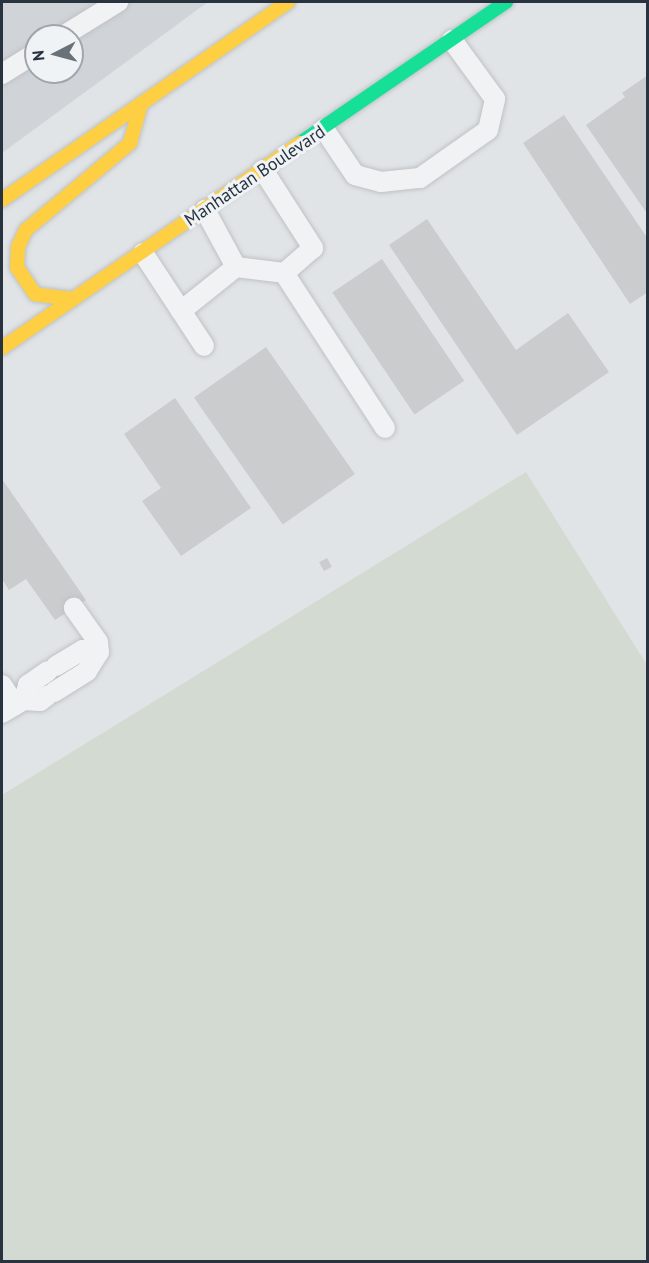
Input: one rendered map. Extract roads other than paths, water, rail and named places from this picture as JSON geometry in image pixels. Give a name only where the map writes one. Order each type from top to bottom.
[{"type":"street","points":[[2,200],[288,2]]},
{"type":"street","name":"Manhattan Boulevard","points":[[2,348],[507,2]]},
{"type":"street","points":[[73,299],[35,294],[17,267],[18,247],[26,230],[130,143],[141,104]]},
{"type":"lane","points":[[82,24],[118,2]]},
{"type":"lane","points":[[324,129],[355,175],[381,183],[420,178],[488,130],[495,99],[452,40]]},
{"type":"lane","points":[[2,74],[24,60]]},
{"type":"lane","points":[[181,311],[236,267],[284,273],[313,248],[263,170]]},
{"type":"lane","points":[[204,210],[236,267]]},
{"type":"lane","points":[[143,253],[204,346]]},
{"type":"lane","points":[[284,273],[385,428]]},
{"type":"lane","points":[[14,706],[40,700],[87,671],[99,652],[98,642],[74,608]]},
{"type":"lane","points":[[14,706],[28,685],[52,669],[83,650],[99,652]]},
{"type":"lane","points":[[2,685],[14,706]]}]
